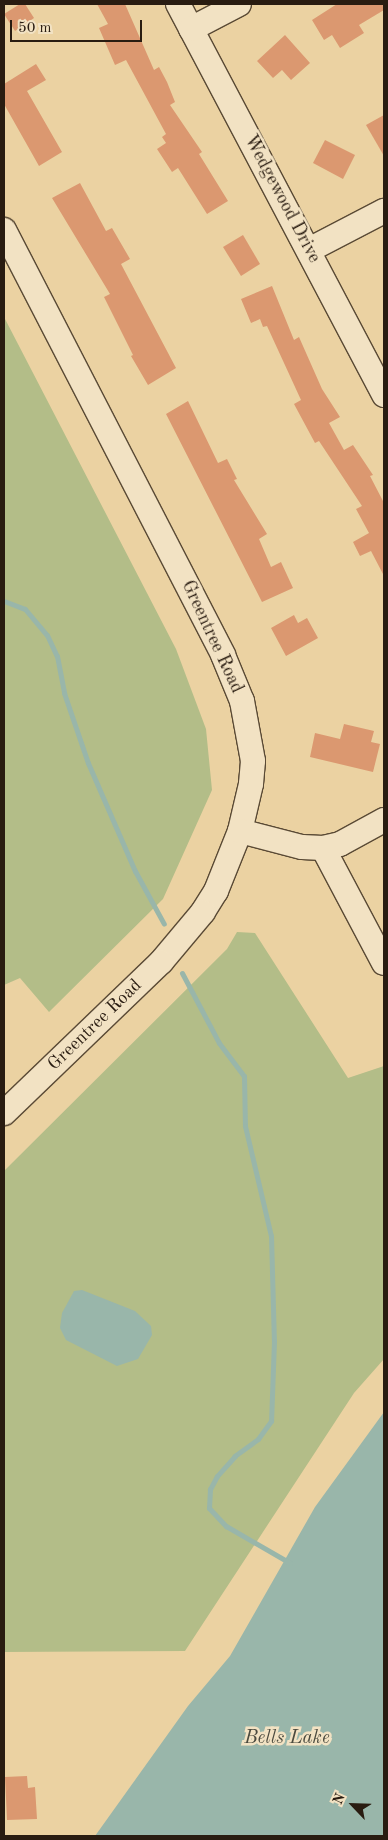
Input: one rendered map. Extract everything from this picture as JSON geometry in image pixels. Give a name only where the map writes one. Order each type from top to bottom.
[{"type":"street","name":"Wedgewood Drive","points":[[178,4],[384,395]]},
{"type":"street","points":[[191,29],[239,4]]},
{"type":"street","points":[[309,250],[384,211]]},
{"type":"street","name":"Greentree Road","points":[[4,230],[234,679],[242,701],[253,761],[251,784],[240,831],[216,890],[193,926],[160,962],[4,1113]]},
{"type":"street","points":[[240,831],[302,846],[323,848],[340,844],[384,820]]},
{"type":"street","points":[[323,848],[384,963]]},
{"type":"green space","points":[[4,317],[176,649],[206,729],[212,790],[163,899],[49,1012],[20,978],[4,985]]},
{"type":"green space","points":[[237,932],[255,933],[348,1078],[384,1066],[384,1359],[354,1393],[185,1651],[4,1652],[4,1171],[227,949]]},
{"type":"water","points":[[82,1290],[135,1311],[151,1326],[152,1335],[138,1359],[117,1366],[66,1340],[60,1328],[62,1313],[74,1291]]},
{"type":"water","name":"Bells Lake","points":[[384,1412],[384,1836],[95,1836],[188,1706],[230,1656],[315,1507]]},
{"type":"building","points":[[20,4],[25,4],[34,18],[15,31],[4,14]]},
{"type":"building","points":[[97,4],[125,4],[154,70],[159,67],[167,82],[175,102],[170,105],[202,152],[199,154],[228,201],[207,214],[178,168],[172,172],[157,149],[166,143],[162,137],[166,134],[126,60],[115,65],[99,28],[108,24]]},
{"type":"building","points":[[337,4],[384,4],[384,10],[359,25],[364,33],[340,48],[332,35],[324,40],[312,20]]},
{"type":"building","points":[[285,35],[310,63],[291,80],[282,70],[273,78],[257,61]]},
{"type":"building","points":[[36,64],[46,80],[27,91],[62,152],[39,166],[4,104],[4,84]]},
{"type":"building","points":[[384,115],[384,156],[366,125]]},
{"type":"building","points":[[325,140],[355,155],[343,179],[313,163]]},
{"type":"building","points":[[80,183],[106,231],[112,228],[130,259],[121,264],[176,368],[148,385],[131,356],[133,355],[104,297],[110,294],[52,198]]},
{"type":"building","points":[[243,235],[260,264],[241,276],[223,247]]},
{"type":"building","points":[[272,286],[294,340],[299,337],[322,389],[340,417],[329,423],[344,450],[353,445],[373,475],[370,476],[384,503],[384,576],[371,551],[360,556],[353,542],[369,533],[356,509],[362,506],[319,441],[315,443],[294,404],[301,400],[267,326],[263,327],[260,319],[251,323],[241,299]]},
{"type":"building","points":[[188,401],[218,463],[227,459],[237,479],[234,480],[267,534],[259,539],[271,567],[281,562],[293,588],[262,602],[166,414]]},
{"type":"building","points":[[294,615],[298,623],[307,618],[318,638],[286,656],[271,628]]},
{"type":"building","points":[[344,724],[374,731],[371,742],[380,744],[373,772],[310,757],[315,733],[340,739]]},
{"type":"building","points":[[27,1776],[28,1788],[35,1787],[37,1819],[7,1820],[5,1777]]},
{"type":"waterway","points":[[4,601],[25,609],[47,635],[57,656],[64,693],[88,763],[135,871],[164,924]]},
{"type":"waterway","points":[[182,973],[219,1043],[244,1076],[245,1126],[271,1236],[274,1341],[271,1421],[258,1439],[235,1456],[217,1476],[210,1489],[209,1508],[226,1526],[290,1563]]}]
